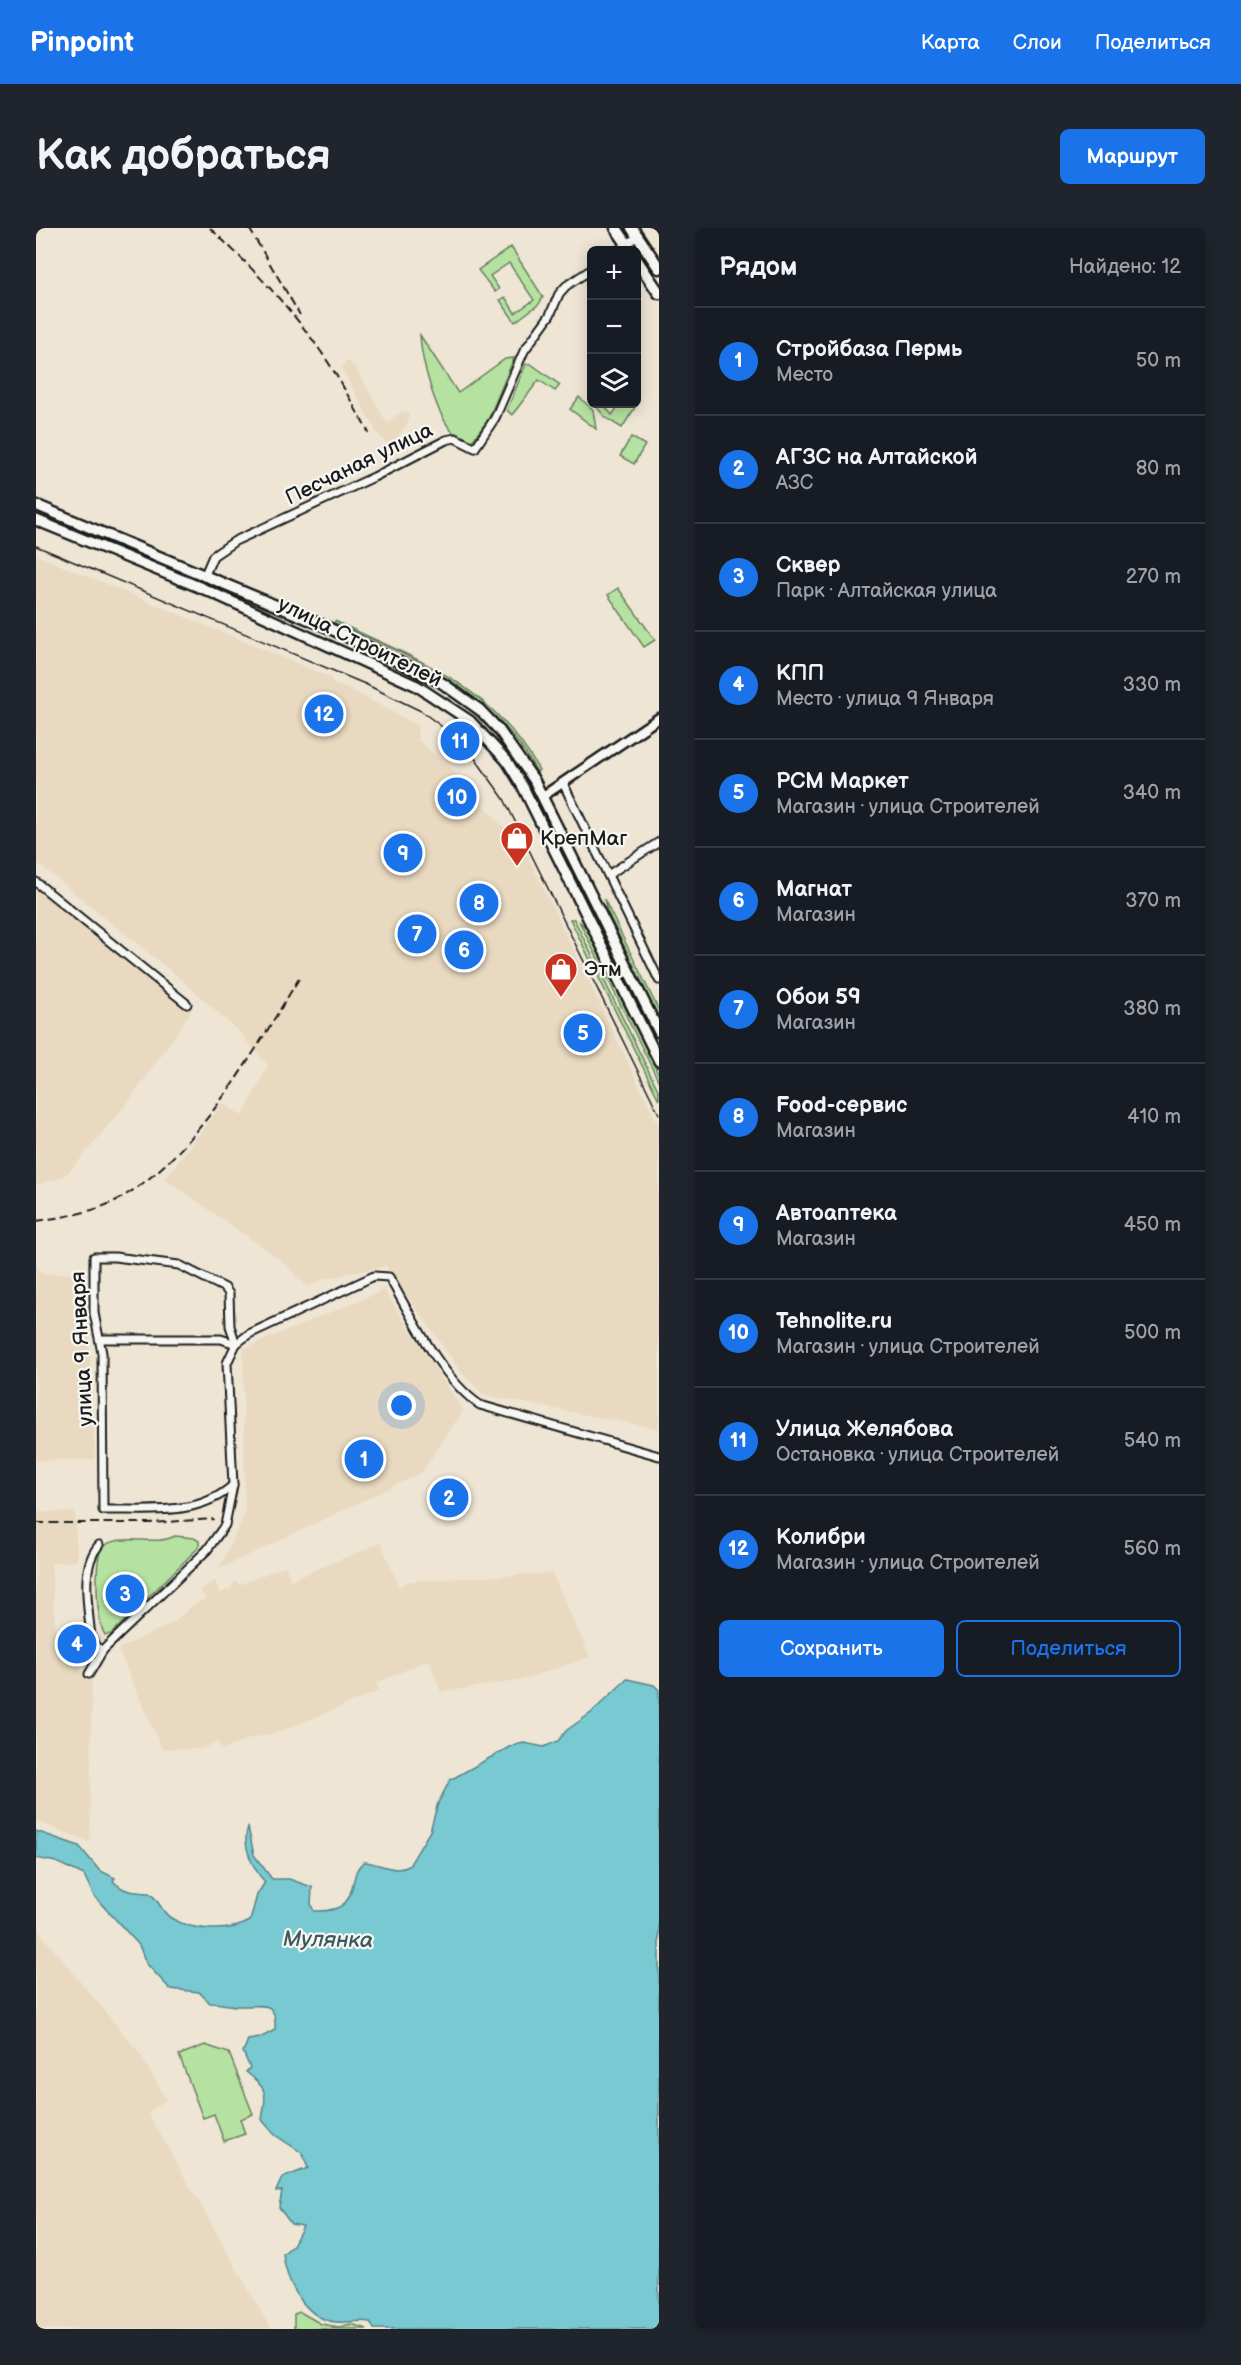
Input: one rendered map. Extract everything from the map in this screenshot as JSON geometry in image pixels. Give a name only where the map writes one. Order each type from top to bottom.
[{"type":"main road","points":[[616,228],[624,246]]},
{"type":"main road","points":[[635,232],[659,268]]},
{"type":"main road","points":[[641,266],[659,293]]},
{"type":"main road","name":"улица Строителей","points":[[36,505],[327,627],[442,683],[480,710],[518,753],[543,796],[659,1032]]},
{"type":"main road","name":"улица Строителей","points":[[36,520],[321,640],[432,694],[470,721],[507,761],[533,806],[659,1061]]},
{"type":"main road","points":[[533,806],[543,796]]},
{"type":"street","points":[[626,246],[635,232]]},
{"type":"street","name":"Песчаная улица","points":[[204,577],[213,556],[235,541],[374,477],[446,440],[455,438],[475,448],[495,418],[524,351],[550,315],[559,294],[566,286],[587,272]]},
{"type":"street","points":[[543,796],[659,718]]},
{"type":"street","points":[[563,783],[659,980]]},
{"type":"street","points":[[608,875],[659,842]]},
{"type":"street","points":[[36,882],[188,1004]]},
{"type":"street","name":"улица 9 Января","points":[[233,1485],[216,1499],[193,1507],[104,1510],[100,1339],[94,1313],[94,1257],[115,1257],[179,1265],[228,1291],[230,1326],[237,1344]]},
{"type":"street","points":[[89,1674],[103,1650],[214,1542],[228,1517],[233,1485],[227,1363],[237,1344],[249,1334],[365,1280],[381,1275],[389,1277],[419,1330],[467,1397],[494,1411],[659,1456]]},
{"type":"street","points":[[100,1339],[221,1339],[237,1344]]},
{"type":"street","points":[[99,1545],[89,1561],[87,1572],[91,1638],[96,1647],[103,1650]]},
{"type":"shaded area","points":[[347,360],[355,367],[387,423],[402,411],[409,414],[407,425],[395,440],[386,443],[377,433],[342,369]]},
{"type":"shaded area","points":[[36,555],[330,677],[334,685],[347,688],[417,725],[418,740],[460,777],[500,824],[519,838],[659,1126],[659,1429],[484,1395],[462,1373],[386,1266],[322,1279],[307,1287],[281,1260],[165,1179],[223,1103],[243,1116],[268,1065],[238,1031],[182,980],[36,862]]},
{"type":"shaded area","points":[[36,887],[192,1010],[132,1097],[79,1161],[63,1177],[36,1185]]},
{"type":"shaded area","points":[[36,1263],[41,1274],[86,1273],[95,1459],[36,1461]]},
{"type":"shaded area","points":[[384,1290],[463,1411],[421,1473],[219,1569],[245,1514],[243,1349]]},
{"type":"shaded area","points":[[36,1512],[75,1512],[77,1561],[51,1563],[56,1640],[79,1639],[81,1671],[92,1674],[90,1842],[36,1821]]},
{"type":"shaded area","points":[[381,1543],[399,1587],[410,1581],[552,1573],[590,1657],[522,1680],[441,1692],[429,1660],[376,1683],[379,1691],[282,1731],[248,1739],[222,1750],[218,1742],[201,1749],[162,1749],[118,1649],[175,1622],[191,1606],[205,1599],[200,1589],[215,1581],[220,1593],[232,1588],[231,1585],[237,1582],[239,1585],[285,1566],[291,1580]]},
{"type":"shaded area","points":[[36,1928],[141,2055],[166,2099],[148,2113],[271,2329],[36,2329]]},
{"type":"green space","points":[[511,247],[543,297],[539,304],[515,322],[500,300],[505,297],[515,313],[534,300],[509,263],[490,276],[499,289],[495,292],[478,270]]},
{"type":"green space","points":[[420,335],[458,393],[505,359],[514,358],[488,420],[472,441],[455,434],[442,415],[431,388]]},
{"type":"green space","points":[[526,364],[531,364],[560,385],[555,391],[539,380],[512,415],[507,410]]},
{"type":"green space","points":[[579,397],[587,404],[587,408],[593,410],[596,429],[570,409]]},
{"type":"green space","points":[[597,408],[606,408],[612,415],[617,408],[635,408],[622,428],[606,418]]},
{"type":"green space","points":[[631,437],[645,445],[634,464],[620,456]]},
{"type":"green space","points":[[618,588],[655,640],[644,647],[608,595]]},
{"type":"green space","points":[[335,621],[424,663],[476,695],[520,740],[539,770],[537,772],[519,743],[498,719],[475,698],[422,664],[334,623]]},
{"type":"green space","points":[[604,899],[659,1011],[659,1018],[607,911]]},
{"type":"green space","points":[[570,919],[574,919],[659,1092],[659,1100]]},
{"type":"green space","points":[[579,921],[586,928],[659,1075],[659,1082]]},
{"type":"green space","points":[[175,1536],[194,1538],[199,1541],[199,1547],[111,1634],[105,1635],[97,1591],[99,1555],[102,1547],[118,1540],[157,1540]]},
{"type":"green space","points":[[205,2045],[229,2053],[253,2114],[240,2119],[245,2134],[224,2141],[214,2114],[203,2118],[179,2055]]},
{"type":"green space","points":[[300,2312],[321,2324],[339,2327],[351,2324],[367,2329],[294,2329],[294,2314]]},
{"type":"water","name":"Мулянка","points":[[627,1679],[654,1685],[659,1690],[659,2329],[374,2329],[370,2322],[326,2320],[315,2314],[299,2298],[288,2276],[283,2254],[293,2245],[303,2226],[291,2224],[279,2207],[282,2191],[276,2191],[282,2178],[308,2168],[302,2153],[275,2135],[262,2120],[264,2093],[259,2083],[246,2072],[250,2068],[243,2052],[248,2040],[260,2038],[275,2030],[275,2020],[271,2009],[267,2006],[210,2003],[199,1992],[170,1989],[146,1963],[139,1945],[94,1896],[84,1875],[56,1862],[36,1858],[36,1831],[79,1846],[99,1870],[115,1878],[113,1881],[117,1885],[130,1891],[149,1893],[171,1918],[189,1926],[221,1929],[250,1921],[257,1895],[265,1882],[249,1856],[246,1841],[248,1827],[254,1855],[272,1879],[289,1879],[312,1887],[311,1905],[314,1911],[330,1910],[341,1906],[347,1900],[358,1868],[364,1862],[392,1869],[409,1866],[430,1831],[438,1803],[450,1780],[511,1746],[524,1743],[544,1747],[558,1741],[567,1730],[591,1713]]},
{"type":"tram line","points":[[36,546],[365,684],[421,711],[449,732],[474,757],[504,799],[659,1114]]},
{"type":"railway","points":[[210,228],[258,275],[302,326],[333,371],[369,433]]},
{"type":"railway","points":[[249,228],[300,315]]},
{"type":"railway","points":[[36,1221],[86,1212],[115,1201],[144,1182],[171,1159],[220,1101],[300,977]]},
{"type":"railway","points":[[36,1523],[149,1523],[214,1519]]},
{"type":"place","name":"Колибри","points":[[324,714]]},
{"type":"place","name":"Улица Желябова","points":[[460,741]]},
{"type":"place","name":"Tehnolite.ru","points":[[457,797]]},
{"type":"place","name":"Автоаптека","points":[[403,853]]},
{"type":"place","name":"КрепМаг","points":[[517,867]]},
{"type":"place","name":"Food-сервис","points":[[479,903]]},
{"type":"place","name":"Обои 59","points":[[417,934]]},
{"type":"place","name":"Магнат","points":[[464,950]]},
{"type":"place","name":"Этм","points":[[561,998]]},
{"type":"place","name":"РСМ Маркет","points":[[583,1033]]},
{"type":"place","name":"Стройбаза Пермь","points":[[364,1459]]},
{"type":"place","name":"АГЗС на Алтайской","points":[[449,1498]]},
{"type":"place","name":"Сквер","points":[[125,1594]]},
{"type":"place","name":"КПП","points":[[77,1644]]}]
